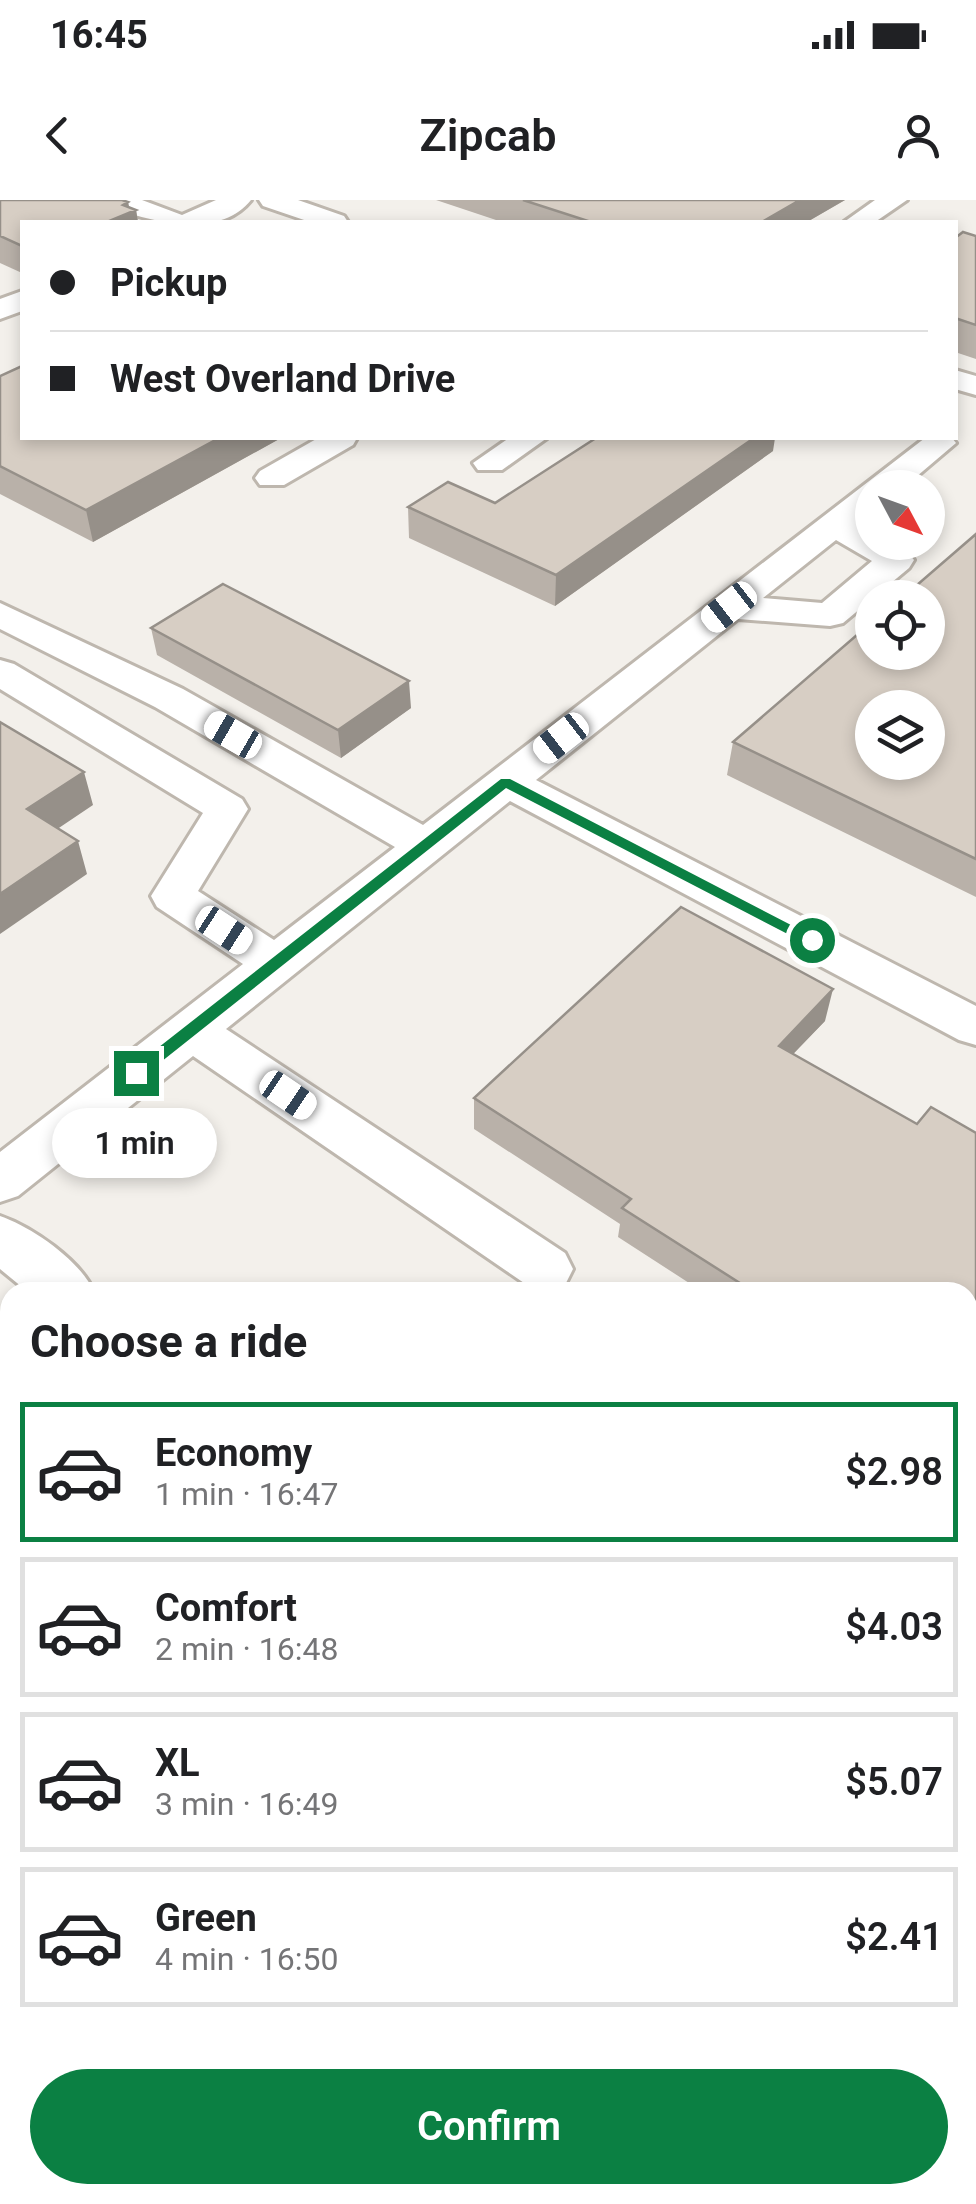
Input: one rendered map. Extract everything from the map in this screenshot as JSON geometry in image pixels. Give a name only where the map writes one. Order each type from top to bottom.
[{"type":"street","points":[[117,200],[170,220]]},
{"type":"street","points":[[194,220],[238,200]]},
{"type":"street","points":[[860,220],[894,200]]},
{"type":"street","points":[[289,202],[330,220]]},
{"type":"street","points":[[272,478],[337,440]]},
{"type":"street","points":[[490,463],[529,440]]},
{"type":"street","points":[[901,470],[932,440],[976,456]]},
{"type":"street","points":[[0,1180],[855,508]]},
{"type":"street","points":[[729,607],[830,615],[896,560],[836,524]]},
{"type":"street","points":[[0,614],[169,698],[426,845]]},
{"type":"street","points":[[0,672],[227,810],[173,896],[275,963]]},
{"type":"street","points":[[506,782],[976,1027]]},
{"type":"street","points":[[190,1030],[546,1268]]},
{"type":"street","points":[[0,1238],[55,1282]]},
{"type":"building","points":[[0,200],[122,200],[128,202],[123,205],[136,210],[112,220],[20,220],[20,245],[0,236]]},
{"type":"building","points":[[523,200],[800,200],[765,220],[585,220]]},
{"type":"building","points":[[963,232],[976,236],[976,325],[958,319],[958,236]]},
{"type":"building","points":[[20,367],[20,440],[215,440],[86,510],[0,466],[0,376]]},
{"type":"building","points":[[593,440],[751,440],[556,575],[408,507],[448,482],[495,503]]},
{"type":"building","points":[[976,534],[976,859],[733,742],[855,637],[855,670],[945,670],[945,580],[923,580]]},
{"type":"building","points":[[223,584],[409,681],[338,730],[151,628]]},
{"type":"building","points":[[0,722],[84,772],[27,809],[78,841],[0,894]]},
{"type":"building","points":[[681,907],[833,989],[779,1046],[917,1124],[931,1107],[976,1133],[976,1282],[738,1282],[622,1208],[631,1199],[474,1098]]},
{"type":"route","points":[[136,1073],[506,782],[812,940]]}]
